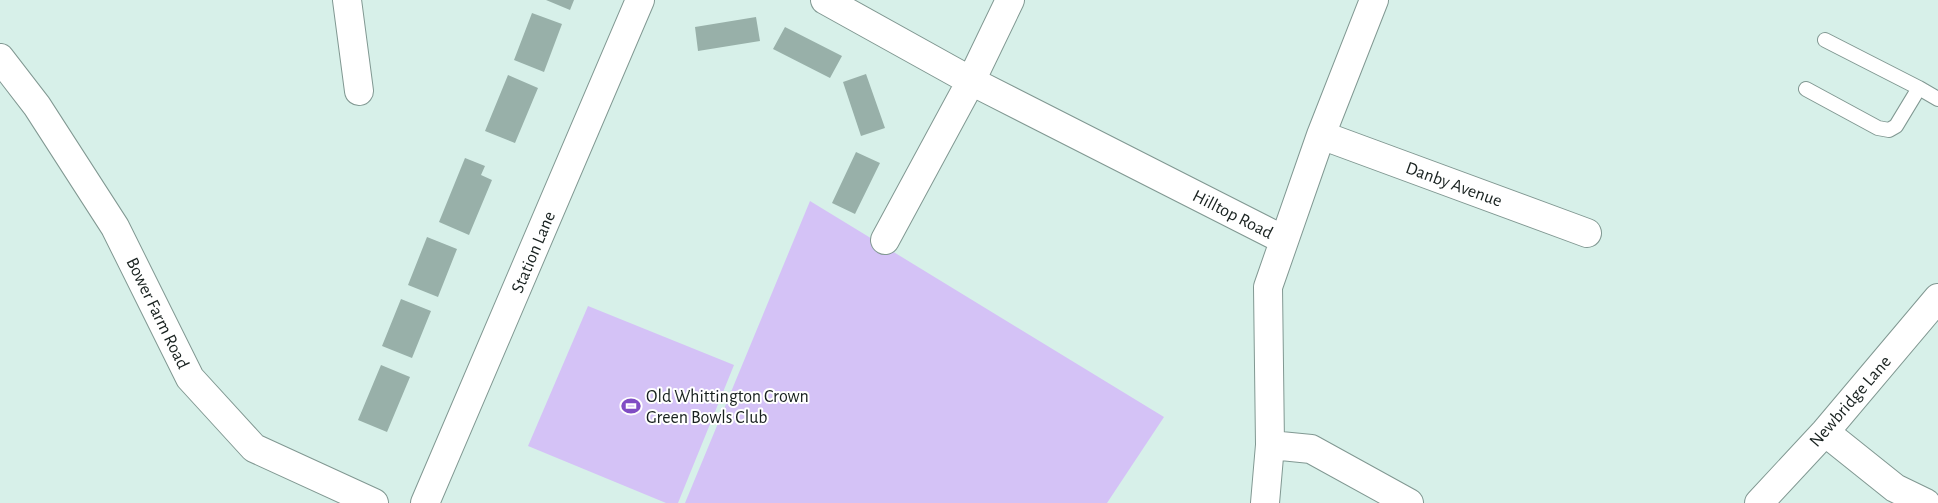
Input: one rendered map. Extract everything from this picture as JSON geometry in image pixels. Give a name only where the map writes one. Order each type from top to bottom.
[{"type":"street","points":[[348,0],[358,91]]},
{"type":"street","name":"Station Lane","points":[[425,503],[640,0]]},
{"type":"street","name":"Hilltop Road","points":[[825,0],[972,81],[1284,240],[1268,287],[1270,445],[1264,503]]},
{"type":"street","points":[[885,240],[972,81],[1010,0]]},
{"type":"street","points":[[1284,240],[1321,135],[1374,0]]},
{"type":"street","name":"Bower Farm Road","points":[[0,58],[37,106],[115,226],[190,378],[254,448],[374,503]]},
{"type":"street","name":"Danby Avenue","points":[[1321,135],[1587,233]]},
{"type":"street","name":"Newbridge Lane","points":[[1759,503],[1825,432],[1938,298]]},
{"type":"street","points":[[1825,432],[1895,488],[1926,503]]},
{"type":"street","points":[[1270,445],[1311,449],[1409,503]]},
{"type":"lane","points":[[1825,40],[1938,99]]},
{"type":"lane","points":[[1806,89],[1878,128],[1889,130],[1896,126],[1918,88]]},
{"type":"shaded area","points":[[810,201],[1164,417],[1107,503],[685,503]]},
{"type":"shaded area","name":"Old Whittington Crown Green Bowls Club","points":[[588,306],[734,365],[678,503],[666,503],[528,446]]},
{"type":"building","points":[[546,0],[574,0],[570,10]]},
{"type":"building","points":[[532,13],[562,24],[544,72],[514,60]]},
{"type":"building","points":[[756,17],[760,41],[698,51],[695,27]]},
{"type":"building","points":[[785,27],[842,56],[830,78],[773,49]]},
{"type":"building","points":[[866,74],[885,128],[861,136],[843,82]]},
{"type":"building","points":[[508,75],[538,88],[515,143],[485,131]]},
{"type":"building","points":[[856,152],[880,163],[855,214],[832,203]]},
{"type":"building","points":[[465,158],[485,166],[481,175],[492,180],[469,235],[439,222]]},
{"type":"building","points":[[427,237],[457,249],[438,297],[408,285]]},
{"type":"building","points":[[401,299],[431,311],[412,358],[382,346]]},
{"type":"building","points":[[381,365],[410,377],[387,432],[358,420]]},
{"type":"place","name":"Old Whittington Crown Green Bowls Club","points":[[631,406]]}]
